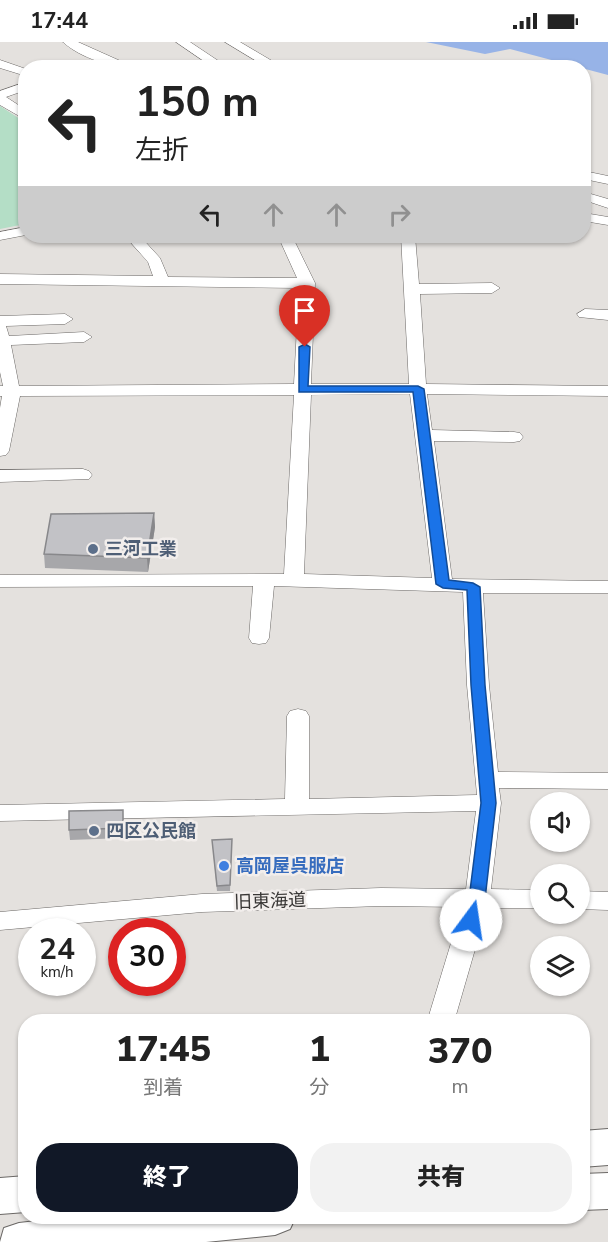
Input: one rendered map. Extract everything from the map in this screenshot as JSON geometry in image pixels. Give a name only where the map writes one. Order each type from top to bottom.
[{"type":"highway","points":[[590,1148],[608,1147]]},
{"type":"highway","points":[[590,1192],[608,1191]]},
{"type":"highway","points":[[0,1196],[18,1195]]},
{"type":"highway","points":[[19,1242],[196,1224]]},
{"type":"street","points":[[69,42],[109,60]]},
{"type":"street","points":[[182,42],[210,60]]},
{"type":"street","points":[[231,42],[264,60]]},
{"type":"street","points":[[0,64],[18,70]]},
{"type":"street","points":[[0,95],[18,89]]},
{"type":"street","points":[[0,99],[18,111]]},
{"type":"street","points":[[591,176],[608,180]]},
{"type":"street","points":[[591,198],[608,204]]},
{"type":"street","points":[[591,218],[608,221]]},
{"type":"street","points":[[0,236],[18,233]]},
{"type":"street","points":[[138,243],[155,261],[162,281]]},
{"type":"street","points":[[288,243],[308,283],[294,580]]},
{"type":"street","points":[[409,243],[418,389],[443,584]]},
{"type":"street","points":[[0,279],[308,283]]},
{"type":"street","points":[[412,289],[492,288]]},
{"type":"street","points":[[585,314],[608,315]]},
{"type":"street","points":[[0,321],[65,319]]},
{"type":"street","points":[[0,451],[6,391],[1,335],[84,337]]},
{"type":"street","points":[[6,391],[418,389],[608,391]]},
{"type":"street","points":[[424,435],[514,437]]},
{"type":"street","points":[[0,476],[83,475]]},
{"type":"street","points":[[259,638],[264,580]]},
{"type":"street","points":[[0,581],[294,580],[443,584],[473,587],[608,587]]},
{"type":"street","points":[[442,1014],[477,899],[488,791],[478,685],[473,587]]},
{"type":"street","points":[[297,807],[298,716]]},
{"type":"street","points":[[0,813],[297,807],[608,781]]},
{"type":"street","name":"旧東海道","points":[[0,921],[202,903],[381,897],[530,899]]},
{"type":"street","points":[[590,900],[608,901]]},
{"type":"green space","points":[[0,106],[18,118],[18,225],[0,229]]},
{"type":"water","points":[[426,42],[608,42],[608,75],[591,70],[591,60],[551,60],[510,49],[485,54]]},
{"type":"building","points":[[154,513],[147,558],[44,554],[51,514]]},
{"type":"building","points":[[123,810],[123,828],[69,830],[69,811]]},
{"type":"building","points":[[232,839],[230,885],[217,886],[212,840]]},
{"type":"place","name":"三河工業","points":[[93,549]]},
{"type":"place","name":"四区公民館","points":[[94,831]]},
{"type":"place","name":"高岡屋呉服店","points":[[224,866]]},
{"type":"route","points":[[305,347],[303,390],[418,389],[443,584],[473,587],[478,685],[489,803],[477,899],[471,920]]}]
